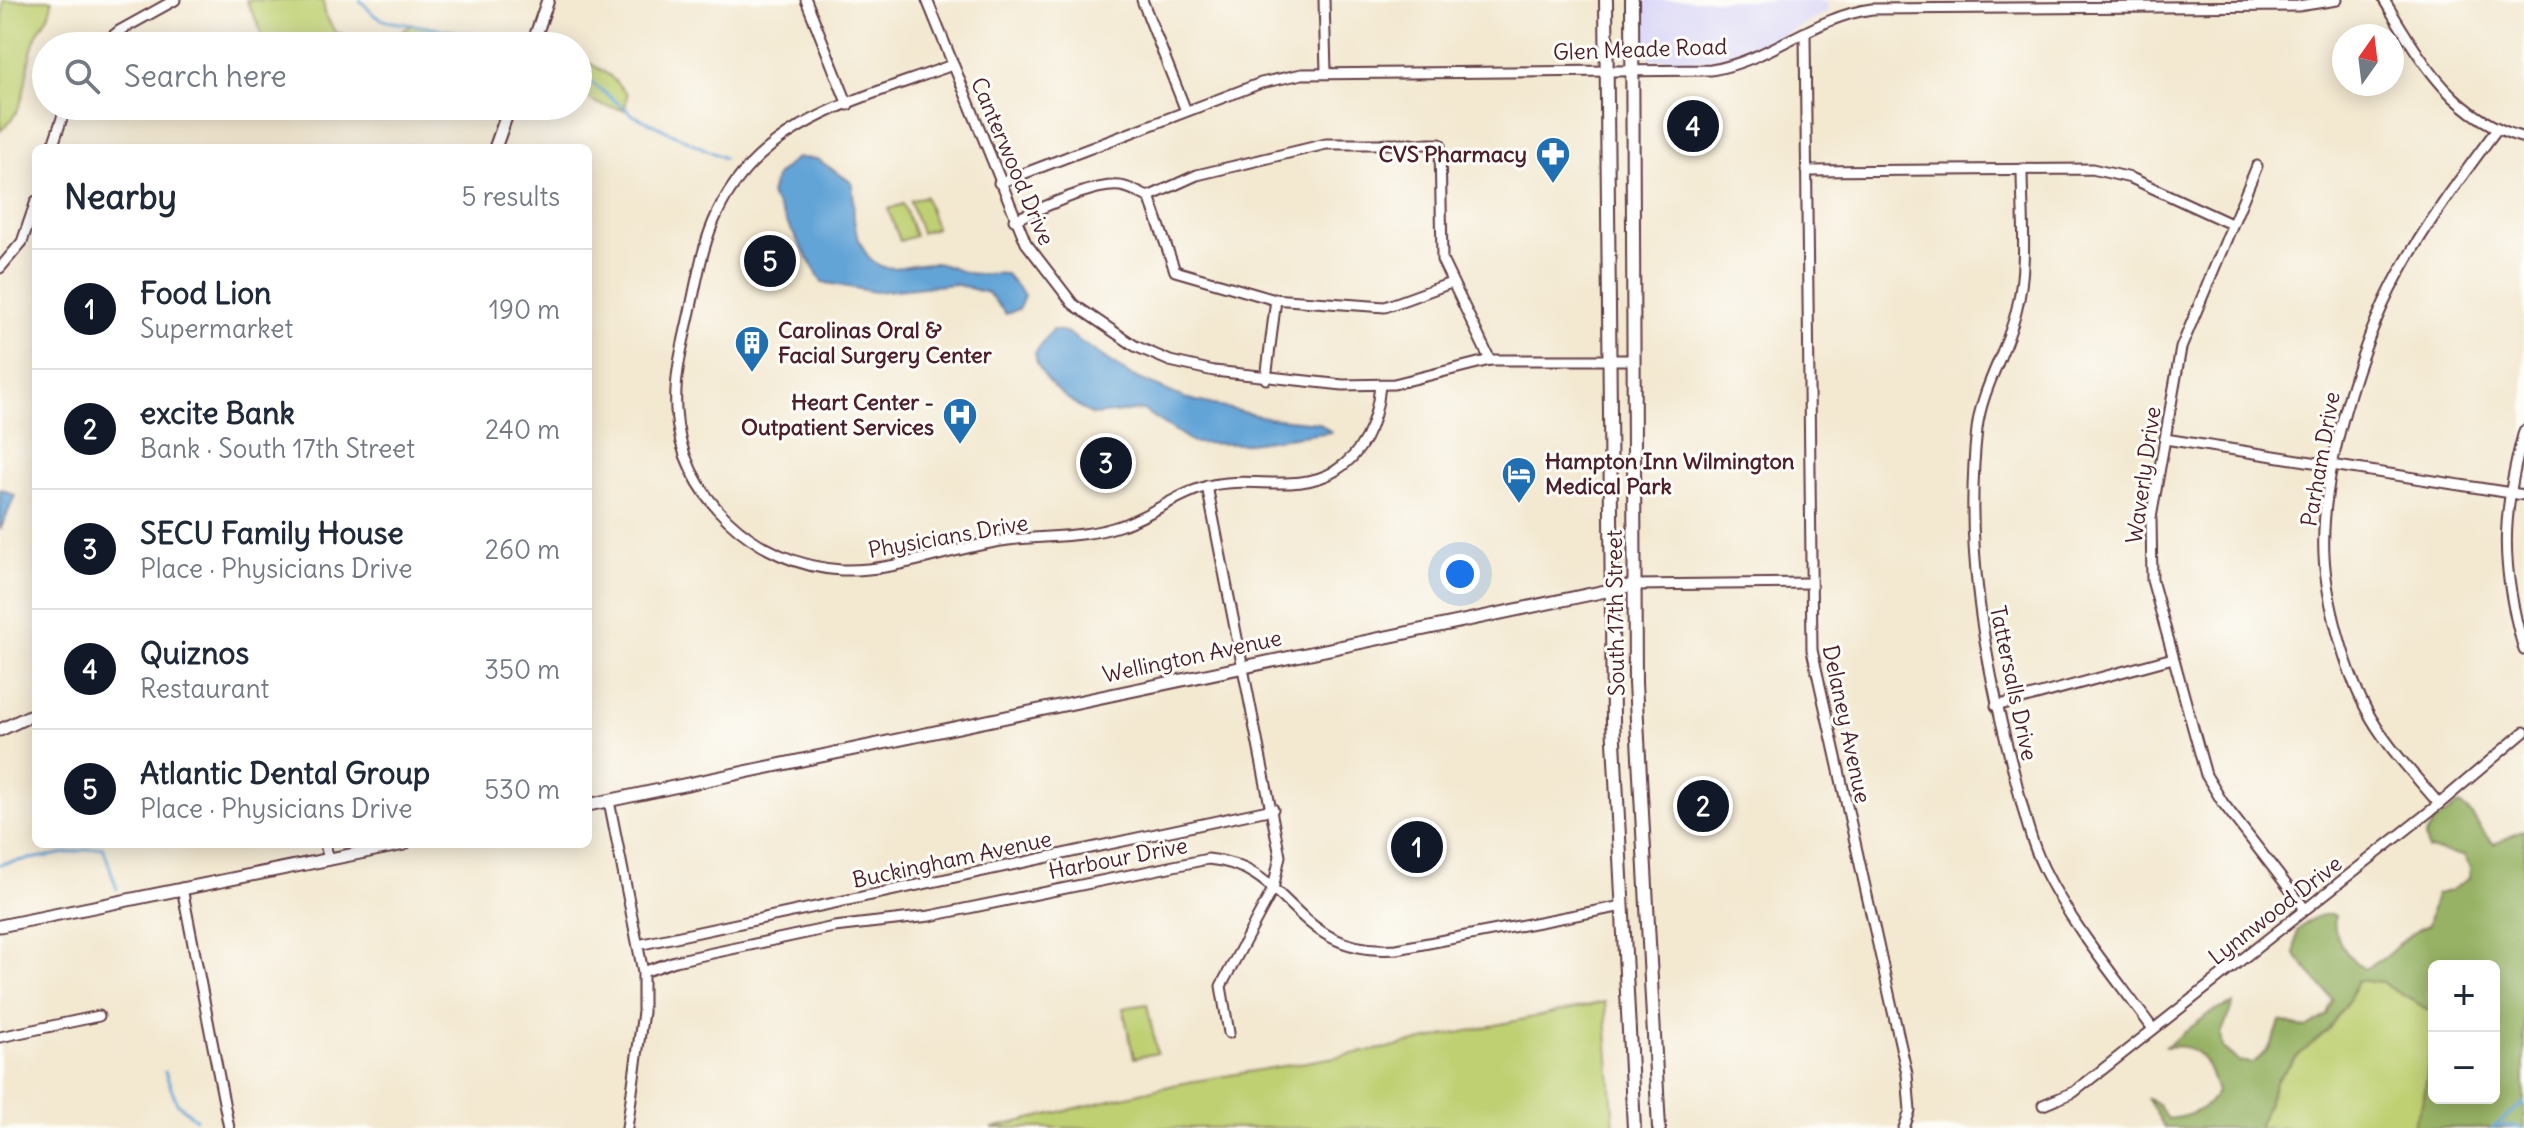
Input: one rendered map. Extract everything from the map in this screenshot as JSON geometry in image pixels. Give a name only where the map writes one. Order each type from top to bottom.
[{"type":"main road","name":"South 17th Street","points":[[1606,0],[1610,588],[1634,1128]]},
{"type":"main road","name":"South 17th Street","points":[[1632,0],[1634,585],[1638,742],[1659,1128]]},
{"type":"street","points":[[118,32],[175,0]]},
{"type":"street","points":[[537,32],[548,0]]},
{"type":"street","points":[[806,0],[848,105]]},
{"type":"street","name":"Canterwood Drive","points":[[927,0],[1014,220],[1052,281],[1073,304],[1117,336],[1170,361],[1266,379],[1380,385],[1421,379],[1490,360],[1632,360]]},
{"type":"street","points":[[1142,0],[1186,111]]},
{"type":"street","name":"Glen Meade Road","points":[[999,183],[1261,83],[1326,72],[1730,67],[1763,55],[1842,15],[1890,8],[2298,6],[2337,0]]},
{"type":"street","points":[[2384,0],[2431,75],[2463,109],[2497,129],[2524,138]]},
{"type":"street","points":[[1326,72],[1327,1]]},
{"type":"street","name":"Delaney Avenue","points":[[1805,33],[1808,583],[1816,677],[1907,1074],[1910,1111],[1904,1128]]},
{"type":"street","name":"Canterwood Drive","points":[[848,105],[952,65]]},
{"type":"street","name":"Physicians Drive","points":[[848,105],[801,124],[759,153],[725,198],[705,246],[679,363],[676,413],[694,478],[727,521],[781,556],[818,567],[862,569],[1000,541],[1107,529],[1207,486],[1237,482],[1299,482],[1335,471],[1354,456],[1368,436],[1380,385]]},
{"type":"street","points":[[53,144],[61,120]]},
{"type":"street","points":[[496,144],[505,120]]},
{"type":"street","name":"Parham Drive","points":[[2439,804],[2371,718],[2346,656],[2324,554],[2335,465],[2352,387],[2391,290],[2420,240],[2497,129]]},
{"type":"street","points":[[1014,220],[1079,195],[1113,186],[1149,196],[1197,175],[1314,146],[1440,144],[1442,260],[1490,360]]},
{"type":"street","name":"Waverly Drive","points":[[2257,166],[2181,348],[2151,518],[2150,562],[2199,756],[2213,790],[2305,909]]},
{"type":"street","points":[[1806,171],[2022,169],[2108,172],[2131,178],[2231,224]]},
{"type":"street","name":"Tattersalls Drive","points":[[2022,169],[2022,283],[2012,327],[1981,408],[1973,508],[1978,604],[1996,706],[2031,836],[2045,870],[2153,1029]]},
{"type":"street","points":[[1149,196],[1175,271],[1276,299],[1385,307],[1451,283]]},
{"type":"street","points":[[0,268],[22,242],[32,213]]},
{"type":"street","points":[[1266,379],[1276,299]]},
{"type":"street","points":[[2524,431],[2511,493],[2504,563],[2524,650]]},
{"type":"street","points":[[2165,439],[2524,495]]},
{"type":"street","points":[[1207,486],[1245,665],[1280,856],[1273,889],[1221,986],[1229,1033]]},
{"type":"street","name":"Wellington Avenue","points":[[592,804],[1610,588],[1808,583]]},
{"type":"street","points":[[1996,706],[2173,658]]},
{"type":"street","points":[[0,730],[32,715]]},
{"type":"street","name":"Lynnwood Drive","points":[[2043,1105],[2074,1092],[2439,804],[2524,732]]},
{"type":"street","points":[[609,801],[643,972],[643,1012],[627,1128]]},
{"type":"street","name":"Buckingham Avenue","points":[[638,945],[1273,809]]},
{"type":"street","points":[[326,848],[329,860]]},
{"type":"street","points":[[0,926],[385,848]]},
{"type":"street","name":"Harbour Drive","points":[[643,972],[675,961],[834,927],[930,916],[1208,859],[1247,869],[1318,932],[1337,943],[1371,951],[1623,906]]},
{"type":"street","points":[[182,888],[229,1128]]},
{"type":"street","points":[[0,1037],[99,1016]]},
{"type":"shaded area","points":[[1643,0],[1827,0],[1827,12],[1747,54],[1699,61],[1650,59],[1643,47]]},
{"type":"green space","points":[[3,0],[52,0],[50,12],[38,32],[32,32],[32,49],[22,100],[0,131]]},
{"type":"green space","points":[[246,0],[323,0],[325,14],[335,32],[261,32]]},
{"type":"green space","points":[[412,24],[463,32],[400,32]]},
{"type":"green space","points":[[592,65],[609,75],[627,94],[625,110],[592,100]]},
{"type":"green space","points":[[925,196],[936,228],[921,233],[910,201]]},
{"type":"green space","points":[[903,204],[915,236],[900,241],[888,209]]},
{"type":"green space","points":[[2459,805],[2469,812],[2494,844],[2524,830],[2524,1128],[2412,1128],[2424,1098],[2428,1069],[2428,1104],[2500,1104],[2500,960],[2428,960],[2428,1010],[2382,983],[2357,980],[2350,998],[2327,1031],[2294,1059],[2276,1081],[2258,1128],[2165,1128],[2147,1098],[2159,1106],[2168,1119],[2196,1112],[2208,1104],[2217,1092],[2201,1056],[2187,1048],[2165,1047],[2198,1022],[2233,1004],[2221,1034],[2223,1048],[2238,1061],[2253,1063],[2271,1045],[2280,1021],[2306,1028],[2327,1015],[2333,1000],[2295,955],[2297,931],[2306,924],[2319,916],[2335,916],[2338,939],[2352,959],[2364,969],[2382,959],[2409,935],[2428,925],[2436,894],[2450,891],[2469,878],[2470,868],[2464,856],[2428,849],[2425,837],[2434,823]]},
{"type":"green space","points":[[2357,979],[2382,983],[2428,1010],[2428,1064],[2424,1098],[2412,1128],[2258,1128],[2276,1081],[2294,1059],[2327,1031],[2350,998]]},
{"type":"green space","points":[[1605,1002],[1614,1128],[992,1128],[1178,1084],[1387,1048]]},
{"type":"green space","points":[[1147,1004],[1157,1053],[1134,1058],[1123,1008]]},
{"type":"water","points":[[796,158],[817,159],[851,182],[857,233],[867,255],[875,263],[892,268],[934,263],[974,274],[1006,274],[1024,295],[1019,309],[1006,314],[988,293],[954,284],[875,292],[822,282],[770,194],[777,175]]},
{"type":"water","points":[[1052,330],[1066,332],[1130,375],[1184,398],[1268,418],[1319,423],[1331,432],[1241,444],[1194,443],[1143,410],[1092,415],[1056,389],[1037,363],[1035,353]]},
{"type":"water","points":[[0,490],[15,496],[0,530]]},
{"type":"waterway","points":[[360,0],[374,15],[386,21],[459,32]]},
{"type":"waterway","points":[[592,83],[633,115],[724,158]]},
{"type":"waterway","points":[[0,864],[97,848]]},
{"type":"waterway","points":[[103,848],[117,889]]},
{"type":"waterway","points":[[165,1072],[177,1103],[196,1119]]},
{"type":"waterway","points":[[2492,1128],[2524,1103]]},
{"type":"waterway","points":[[2496,1125],[2521,1128]]},
{"type":"place","name":"Quiznos","points":[[1693,126]]},
{"type":"place","name":"CVS Pharmacy","points":[[1553,185]]},
{"type":"place","name":"Atlantic Dental Group","points":[[770,261]]},
{"type":"place","name":"Carolinas Oral & Facial Surgery Center","points":[[752,374]]},
{"type":"place","name":"Heart Center - Outpatient Services","points":[[960,446]]},
{"type":"place","name":"SECU Family House","points":[[1106,463]]},
{"type":"place","name":"Hampton Inn Wilmington Medical Park","points":[[1519,505]]},
{"type":"place","name":"excite Bank","points":[[1703,806]]},
{"type":"place","name":"Food Lion","points":[[1417,847]]}]
